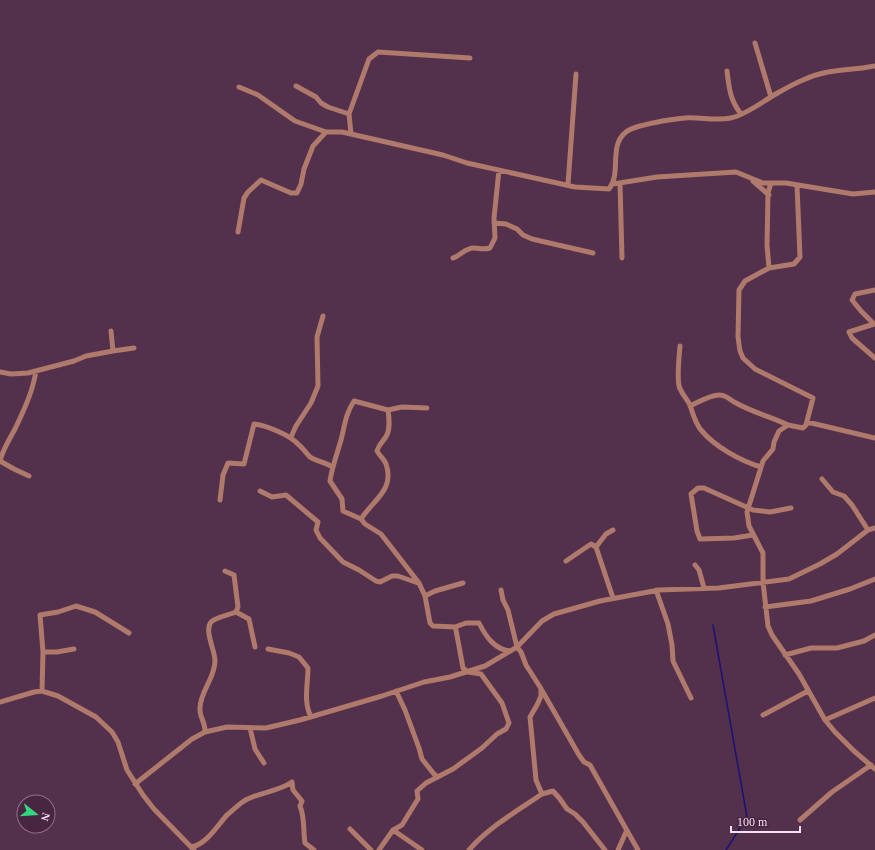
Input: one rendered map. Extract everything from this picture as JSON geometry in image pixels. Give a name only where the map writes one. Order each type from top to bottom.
[{"type":"street","points":[[755,43],[771,97]]},
{"type":"street","points":[[351,134],[349,114],[370,59],[378,52],[470,58]]},
{"type":"street","points":[[240,87],[258,95],[295,121],[326,132],[342,132],[443,155],[467,163],[568,184],[575,187],[609,189],[615,179],[618,145],[621,137],[631,129],[684,118],[733,118],[804,79],[840,69],[875,66]]},
{"type":"street","points":[[728,71],[729,89],[734,106],[741,114]]},
{"type":"street","points":[[568,184],[576,74]]},
{"type":"street","points":[[296,86],[316,97],[321,103],[328,107],[349,114]]},
{"type":"street","points":[[238,232],[244,198],[248,192],[261,180],[291,193],[296,193],[301,184],[304,169],[313,146],[326,132]]},
{"type":"street","points":[[453,258],[464,251],[473,248],[483,250],[490,248],[495,238],[494,223],[499,170]]},
{"type":"street","points":[[613,184],[657,177],[736,172],[763,183],[786,183],[853,194],[875,192]]},
{"type":"street","points":[[750,178],[769,195]]},
{"type":"street","points":[[620,183],[622,258]]},
{"type":"street","points":[[769,268],[767,245],[768,192],[771,183]]},
{"type":"street","points":[[690,406],[710,397],[719,395],[728,396],[742,407],[788,425],[803,428],[806,425],[813,398],[755,369],[743,358],[740,351],[738,337],[739,290],[745,281],[769,268],[794,264],[800,257],[798,185]]},
{"type":"street","points":[[494,223],[506,224],[532,239],[593,253]]},
{"type":"street","points":[[875,290],[855,294],[852,300],[874,324],[850,332],[852,338],[875,358]]},
{"type":"street","points":[[291,437],[318,386],[317,337],[323,316]]},
{"type":"street","points":[[111,331],[113,351]]},
{"type":"street","points":[[680,346],[678,371],[679,387],[690,406],[693,417],[701,431],[719,446],[743,461],[761,467]]},
{"type":"street","points":[[0,372],[11,374],[36,370],[74,361],[86,356],[134,348]]},
{"type":"street","points":[[29,476],[14,470],[0,461],[33,387],[36,370]]},
{"type":"street","points":[[427,408],[402,407],[388,410],[354,401],[347,411],[341,440],[332,467],[330,481],[342,499],[343,511],[361,518],[364,524],[381,534],[419,583],[425,596],[430,623],[432,626],[455,628],[466,623],[479,623],[484,634],[495,646],[504,651],[511,652]]},
{"type":"street","points":[[361,518],[380,497],[386,488],[389,478],[386,462],[381,458],[377,451],[380,443],[386,437],[388,431],[388,410]]},
{"type":"street","points":[[807,422],[875,438]]},
{"type":"street","points":[[220,500],[223,475],[228,463],[244,464],[254,424],[291,437],[311,458],[327,463],[332,467]]},
{"type":"street","points":[[788,425],[779,431],[774,442],[773,449],[763,461],[748,508],[748,521],[753,535],[763,553],[763,582],[768,626],[772,635],[799,674],[825,720],[849,747],[875,769]]},
{"type":"street","points":[[822,479],[833,492],[844,496],[852,505],[868,530]]},
{"type":"street","points":[[753,535],[734,538],[700,539],[697,531],[691,494],[698,488],[704,488],[723,495],[748,508],[770,512],[791,508]]},
{"type":"street","points":[[260,491],[272,497],[286,495],[294,501],[318,522],[316,530],[320,538],[344,562],[376,581],[380,582],[392,576],[398,576],[419,583]]},
{"type":"street","points":[[135,784],[192,740],[205,732],[227,727],[266,728],[311,717],[424,682],[468,672],[485,666],[511,652],[542,621],[554,614],[600,601],[656,590],[719,588],[740,584],[789,579],[837,554],[868,530],[875,528]]},
{"type":"street","points":[[596,547],[606,534],[612,530]]},
{"type":"street","points":[[566,561],[591,544],[596,547],[613,598]]},
{"type":"street","points":[[696,565],[704,588]]},
{"type":"street","points":[[205,732],[206,726],[200,709],[202,696],[210,683],[215,662],[208,630],[210,624],[216,618],[227,616],[236,612],[238,607],[234,574],[225,571]]},
{"type":"street","points":[[765,607],[811,601],[850,589],[875,579]]},
{"type":"street","points":[[425,596],[440,589],[463,583]]},
{"type":"street","points":[[501,590],[503,600],[508,610],[517,646],[526,665],[579,755],[584,762],[590,765],[626,832],[638,850]]},
{"type":"street","points":[[656,590],[668,624],[673,661],[691,698]]},
{"type":"street","points":[[42,691],[43,652],[40,615],[58,612],[76,606],[95,612],[129,633]]},
{"type":"street","points":[[236,612],[249,619],[255,647]]},
{"type":"street","points":[[379,850],[393,830],[402,825],[418,799],[417,791],[426,783],[453,768],[482,748],[497,734],[506,729],[509,723],[502,703],[481,674],[468,672],[463,668],[455,628]]},
{"type":"street","points":[[785,655],[811,648],[838,648],[864,641],[875,635]]},
{"type":"street","points":[[43,652],[57,652],[74,649]]},
{"type":"street","points":[[268,649],[289,652],[299,657],[308,668],[306,700],[311,717]]},
{"type":"street","points":[[540,687],[541,696],[530,716],[536,780],[542,794]]},
{"type":"street","points":[[0,702],[42,691],[58,696],[96,717],[112,732],[118,742],[127,770],[135,784],[154,810],[192,848],[213,832],[227,815],[244,802],[263,793],[282,789],[292,782],[293,790],[302,801],[300,806],[304,815],[303,829],[305,843],[314,850]]},
{"type":"street","points":[[396,691],[405,710],[422,759],[438,777]]},
{"type":"street","points":[[763,715],[808,692]]},
{"type":"street","points":[[825,720],[875,698]]},
{"type":"street","points":[[250,728],[255,749],[264,764]]},
{"type":"street","points":[[800,820],[832,792],[871,765]]},
{"type":"street","points":[[469,850],[475,843],[501,823],[542,794],[553,791],[567,809],[583,822],[606,850]]},
{"type":"street","points":[[350,829],[371,850]]},
{"type":"street","points":[[393,830],[422,850]]},
{"type":"street","points":[[618,850],[626,832]]},
{"type":"waterway","points":[[713,625],[747,817],[726,850]]}]
